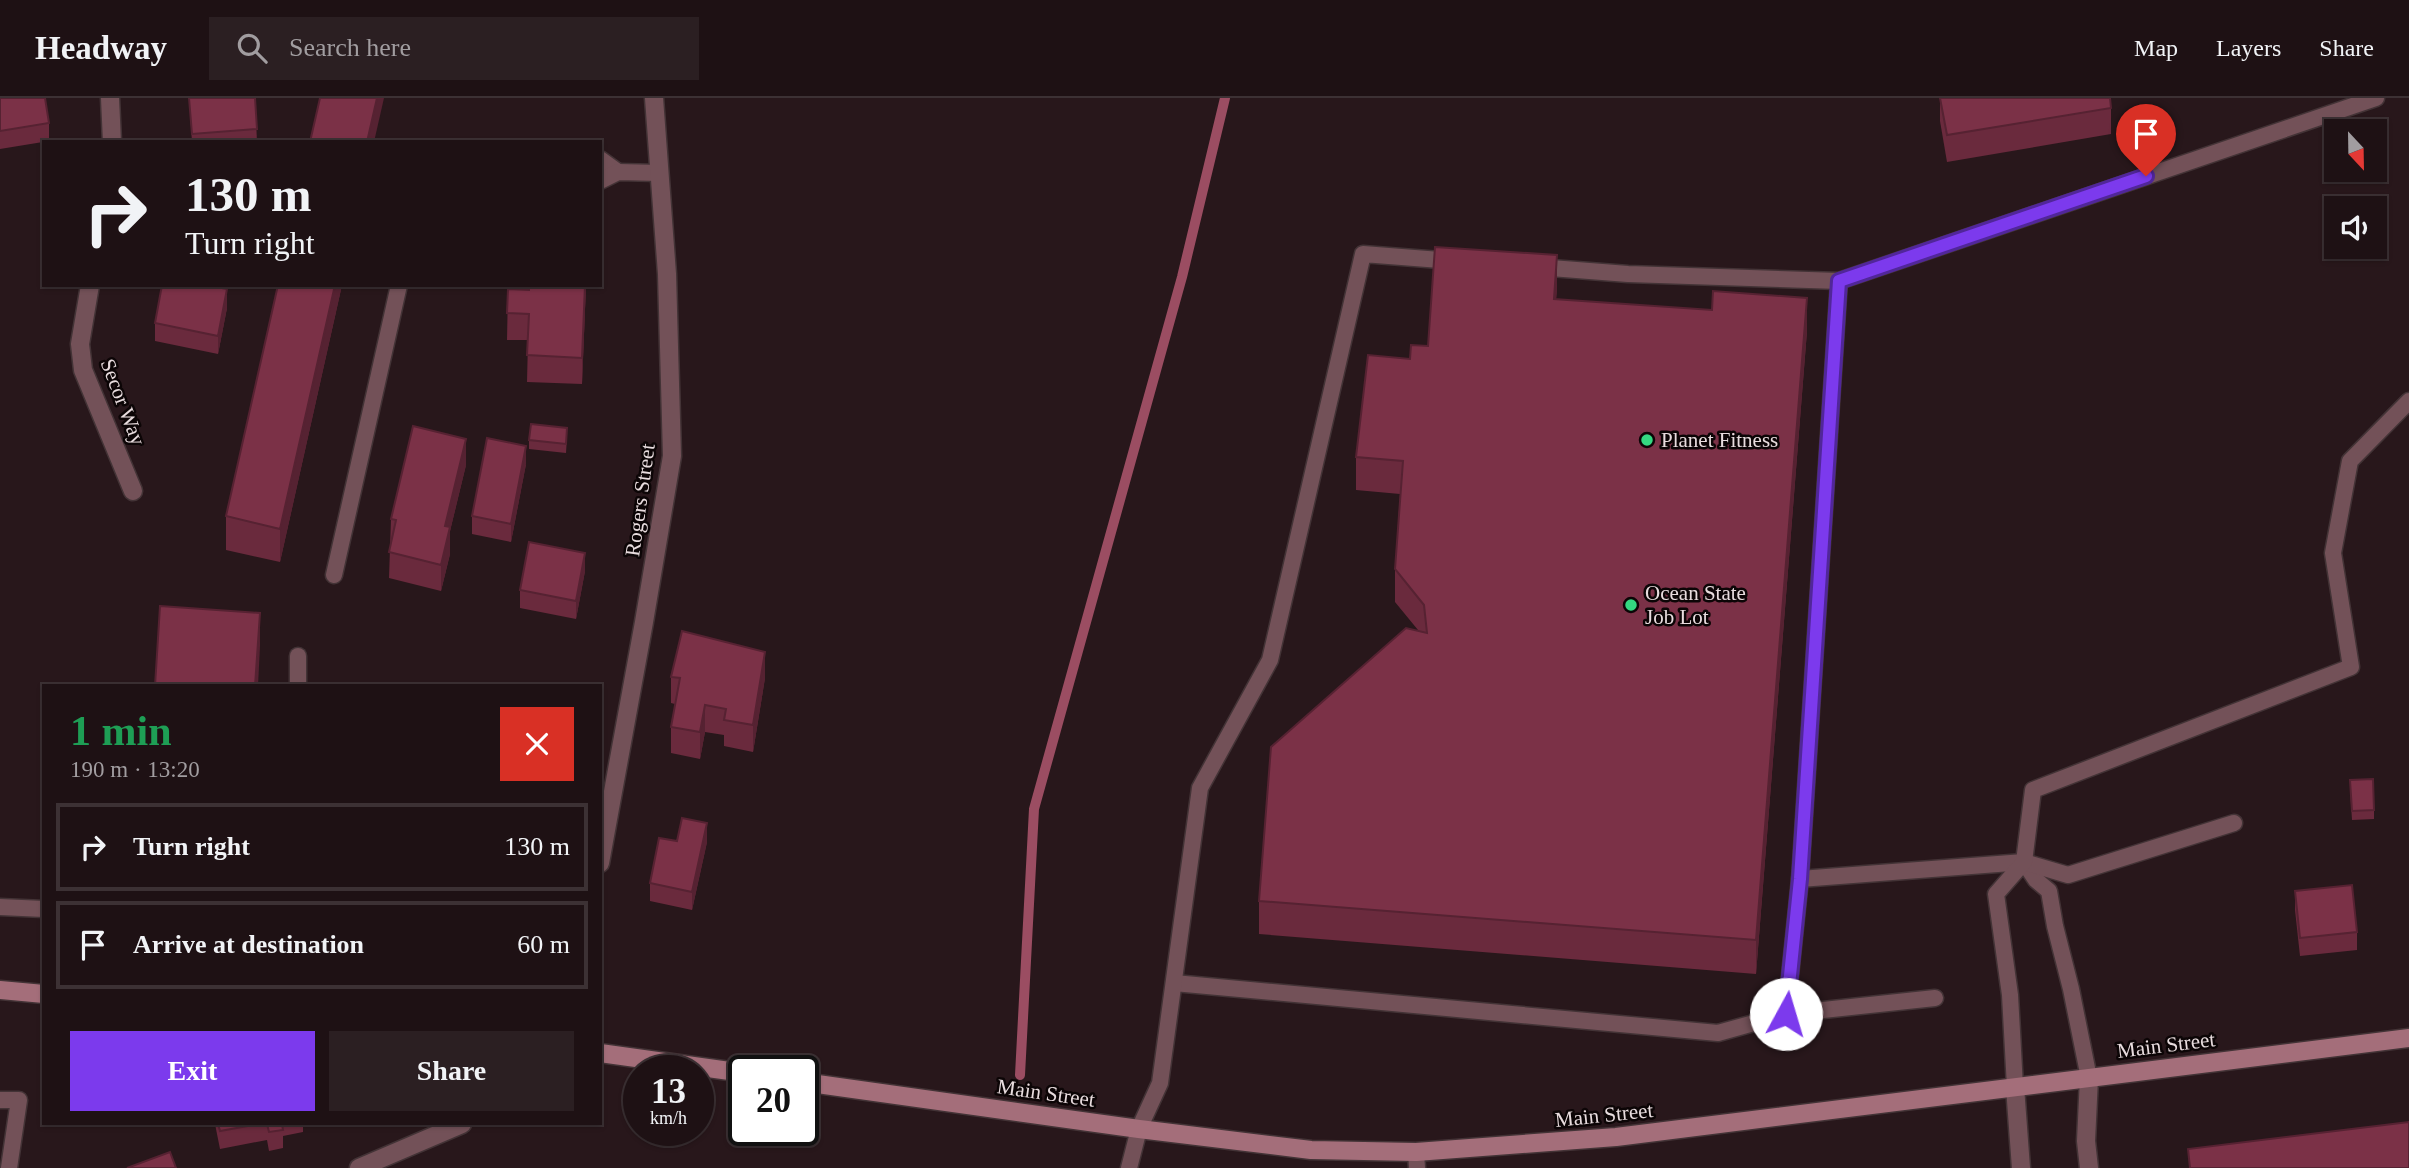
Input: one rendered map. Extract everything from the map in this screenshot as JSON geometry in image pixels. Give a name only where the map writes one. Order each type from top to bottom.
[{"type":"main road","points":[[0,990],[42,994]]},
{"type":"main road","name":"Main Street","points":[[819,1084],[1139,1129],[1416,1160],[1616,1138],[2409,1038]]},
{"type":"main road","points":[[602,1052],[728,1071]]},
{"type":"street","points":[[110,98],[112,140]]},
{"type":"street","name":"Rogers Street","points":[[602,852],[645,622],[672,456],[667,274],[654,98]]},
{"type":"street","name":"Secor Way","points":[[90,287],[80,344],[83,370],[133,491]]},
{"type":"street","points":[[2089,1078],[2086,1141],[2089,1168]]},
{"type":"street","points":[[2015,1087],[2021,1168]]},
{"type":"street","points":[[359,1168],[460,1125]]},
{"type":"lane","points":[[1522,266],[1628,274],[1839,281],[2376,98]]},
{"type":"lane","points":[[602,160],[618,172]]},
{"type":"lane","points":[[602,180],[618,172],[660,173]]},
{"type":"lane","points":[[1129,1168],[1139,1129],[1160,1083],[1200,788],[1270,660],[1363,254],[1469,262]]},
{"type":"lane","points":[[1786,1014],[1800,879],[1839,281]]},
{"type":"lane","points":[[334,575],[398,287]]},
{"type":"lane","points":[[2015,1087],[2010,995],[1996,894],[2024,862],[2034,790],[2351,667],[2333,553],[2350,461],[2409,401]]},
{"type":"lane","points":[[298,656],[298,684]]},
{"type":"lane","points":[[1800,879],[2024,862],[2068,875],[2234,823]]},
{"type":"lane","points":[[2024,862],[2036,880],[2049,891],[2054,926],[2071,989],[2089,1078]]},
{"type":"lane","points":[[0,907],[42,909]]},
{"type":"lane","points":[[1174,983],[1718,1033],[1786,1014],[1935,998]]},
{"type":"lane","points":[[0,1100],[19,1100],[9,1168]]},
{"type":"building","points":[[0,98],[45,98],[49,123],[0,131]]},
{"type":"building","points":[[189,98],[255,98],[257,129],[192,134]]},
{"type":"building","points":[[320,98],[377,98],[367,140],[310,140]]},
{"type":"building","points":[[1940,98],[2110,98],[2111,108],[1947,135]]},
{"type":"building","points":[[1435,247],[1557,255],[1554,299],[1712,310],[1713,291],[1807,298],[1756,940],[1259,901],[1271,747],[1406,628],[1427,633],[1424,605],[1395,569],[1403,461],[1356,457],[1368,355],[1410,359],[1411,345],[1428,346]]},
{"type":"building","points":[[162,287],[227,289],[218,336],[155,323]]},
{"type":"building","points":[[278,287],[335,287],[280,529],[226,516]]},
{"type":"building","points":[[529,287],[585,287],[582,358],[527,355],[529,314],[507,313],[508,289],[529,290]]},
{"type":"building","points":[[531,424],[567,428],[566,444],[529,440]]},
{"type":"building","points":[[413,426],[466,439],[445,526],[450,527],[441,565],[389,552],[396,520],[391,519]]},
{"type":"building","points":[[487,438],[526,446],[511,524],[472,516]]},
{"type":"building","points":[[529,542],[585,553],[576,601],[520,590]]},
{"type":"building","points":[[160,606],[260,613],[255,684],[155,684]]},
{"type":"building","points":[[682,631],[765,652],[753,725],[724,720],[726,709],[705,705],[700,732],[671,727],[680,678],[671,677]]},
{"type":"building","points":[[2373,779],[2374,810],[2352,811],[2350,780]]},
{"type":"building","points":[[682,818],[707,823],[692,892],[650,883],[659,838],[677,841]]},
{"type":"building","points":[[2352,885],[2357,932],[2300,938],[2295,891]]},
{"type":"building","points":[[2409,1122],[2409,1168],[2190,1168],[2188,1149]]},
{"type":"building","points":[[218,1125],[253,1125],[220,1131]]},
{"type":"building","points":[[267,1125],[282,1125],[283,1130],[269,1132]]},
{"type":"building","points":[[170,1152],[176,1168],[127,1168]]},
{"type":"waterway","points":[[1020,1075],[1034,809],[1182,277],[1225,98]]},
{"type":"place","name":"Planet Fitness","points":[[1647,440]]},
{"type":"place","name":"Ocean State Job Lot","points":[[1631,605]]},
{"type":"route","points":[[1786,1014],[1800,879],[1839,281],[2146,176]]}]
